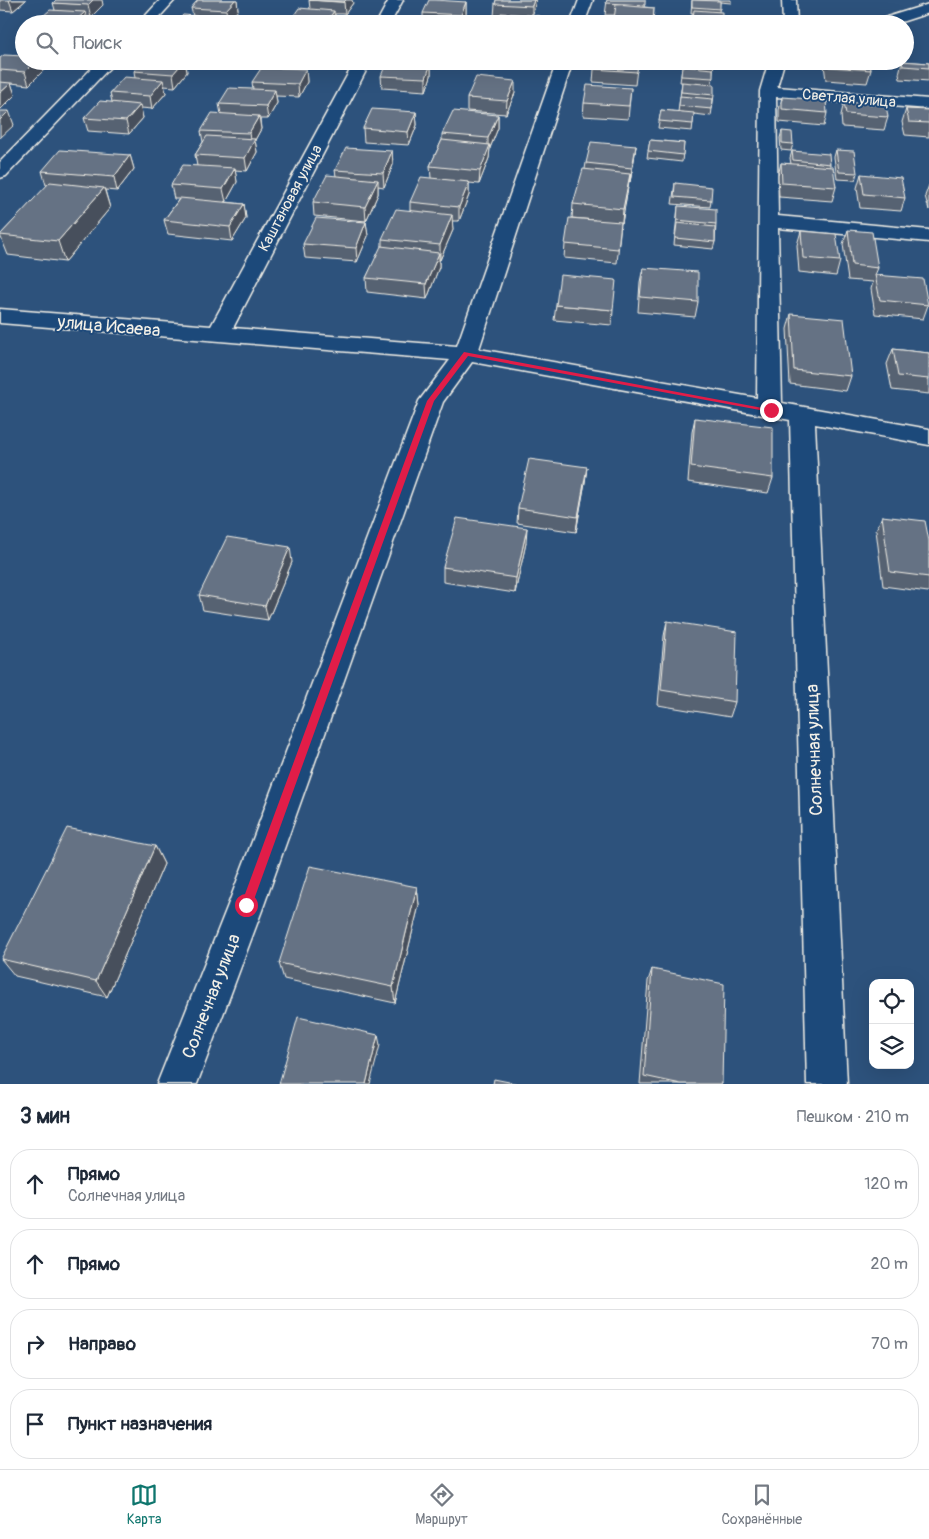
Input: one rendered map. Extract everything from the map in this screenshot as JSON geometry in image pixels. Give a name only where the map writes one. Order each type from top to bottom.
[{"type":"street","points":[[154,15],[168,0]]},
{"type":"street","points":[[388,15],[396,0]]},
{"type":"street","points":[[581,15],[586,0]]},
{"type":"street","points":[[789,0],[790,15]]},
{"type":"street","points":[[908,15],[929,8]]},
{"type":"street","points":[[0,172],[99,70]]},
{"type":"street","name":"Каштановая улица","points":[[218,335],[358,70]]},
{"type":"street","name":"Солнечная улица","points":[[177,1084],[246,905],[431,401],[466,354],[562,70]]},
{"type":"street","points":[[769,400],[768,91],[774,70]]},
{"type":"street","name":"Светлая улица","points":[[768,91],[929,104]]},
{"type":"street","points":[[768,221],[929,236]]},
{"type":"street","name":"улица Исаева","points":[[0,316],[466,354],[769,400],[802,415],[929,437]]},
{"type":"street","name":"Солнечная улица","points":[[802,415],[827,1084]]},
{"type":"building","points":[[56,0],[93,0],[88,5],[53,3]]},
{"type":"building","points":[[198,0],[235,0],[226,10],[191,8]]},
{"type":"building","points":[[309,0],[346,0],[344,2]]},
{"type":"building","points":[[429,0],[466,2],[461,15],[423,13]]},
{"type":"building","points":[[496,0],[534,0],[532,6],[495,4]]},
{"type":"building","points":[[607,0],[645,0],[645,5],[606,3]]},
{"type":"building","points":[[692,0],[720,1],[720,9],[692,7]]},
{"type":"building","points":[[616,5],[654,8],[653,15],[615,15]]},
{"type":"building","points":[[299,8],[334,11],[331,15],[294,15]]},
{"type":"building","points":[[50,10],[85,12],[82,15],[44,15]]},
{"type":"building","points":[[694,10],[722,12],[722,15],[693,15]]},
{"type":"building","points":[[501,13],[527,15],[500,15]]},
{"type":"building","points":[[4,55],[15,56],[15,70],[27,70],[25,72],[0,70],[0,58]]},
{"type":"building","points":[[914,62],[929,63],[929,68],[914,67]]},
{"type":"building","points":[[135,70],[176,70],[173,74]]},
{"type":"building","points":[[260,70],[305,70],[298,84],[252,82]]},
{"type":"building","points":[[383,70],[429,70],[426,78],[381,76]]},
{"type":"building","points":[[608,70],[637,70],[637,72]]},
{"type":"building","points":[[682,70],[713,70],[713,78],[681,76]]},
{"type":"building","points":[[124,77],[163,80],[150,96],[110,93]]},
{"type":"building","points":[[476,77],[515,81],[507,101],[467,98]]},
{"type":"building","points":[[0,82],[11,83],[0,93]]},
{"type":"building","points":[[682,82],[714,85],[714,95],[681,92]]},
{"type":"building","points":[[587,85],[631,88],[629,106],[584,103]]},
{"type":"building","points":[[229,88],[275,90],[266,106],[219,104]]},
{"type":"building","points":[[680,96],[713,99],[712,109],[679,106]]},
{"type":"building","points":[[782,97],[826,100],[827,113],[782,109]]},
{"type":"building","points":[[100,101],[140,105],[126,121],[84,118]]},
{"type":"building","points":[[844,102],[886,105],[888,117],[846,114]]},
{"type":"building","points":[[372,109],[416,112],[408,132],[363,128]]},
{"type":"building","points":[[906,109],[929,110],[929,123],[909,122]]},
{"type":"building","points":[[661,110],[694,113],[693,124],[659,121]]},
{"type":"building","points":[[0,111],[9,111],[0,120]]},
{"type":"building","points":[[453,111],[498,115],[488,138],[442,134]]},
{"type":"building","points":[[212,113],[259,116],[249,133],[201,131]]},
{"type":"building","points":[[782,131],[792,132],[793,144],[782,143]]},
{"type":"building","points":[[207,136],[255,139],[245,158],[195,155]]},
{"type":"building","points":[[442,140],[490,145],[480,171],[430,166]]},
{"type":"building","points":[[650,140],[684,143],[683,155],[648,151]]},
{"type":"building","points":[[591,142],[636,146],[632,168],[586,163]]},
{"type":"building","points":[[346,148],[392,151],[383,173],[335,170]]},
{"type":"building","points":[[60,150],[130,155],[114,177],[42,171]]},
{"type":"building","points":[[836,150],[854,151],[857,173],[839,172]]},
{"type":"building","points":[[792,151],[829,154],[830,164],[793,160]]},
{"type":"building","points":[[781,163],[833,167],[836,187],[782,183]]},
{"type":"building","points":[[183,165],[235,168],[223,189],[171,185]]},
{"type":"building","points":[[583,169],[630,174],[623,209],[573,204]]},
{"type":"building","points":[[861,174],[901,178],[905,198],[864,194]]},
{"type":"building","points":[[327,175],[378,180],[365,207],[313,202]]},
{"type":"building","points":[[421,177],[469,182],[459,207],[410,202]]},
{"type":"building","points":[[50,182],[104,188],[58,241],[0,235]]},
{"type":"building","points":[[675,183],[712,187],[711,200],[674,197]]},
{"type":"building","points":[[180,198],[244,204],[230,227],[164,220]]},
{"type":"building","points":[[678,206],[716,209],[716,224],[677,220]]},
{"type":"building","points":[[396,209],[452,215],[440,245],[382,239]]},
{"type":"building","points":[[316,218],[366,222],[356,248],[303,244]]},
{"type":"building","points":[[569,218],[621,222],[618,249],[565,244]]},
{"type":"building","points":[[677,223],[715,227],[715,242],[675,238]]},
{"type":"building","points":[[848,230],[872,232],[878,268],[852,265]]},
{"type":"building","points":[[801,231],[836,234],[840,261],[803,258]]},
{"type":"building","points":[[381,246],[439,253],[426,284],[366,278]]},
{"type":"building","points":[[643,268],[698,272],[698,302],[640,297]]},
{"type":"building","points":[[560,275],[616,280],[613,310],[556,305]]},
{"type":"building","points":[[875,275],[923,279],[928,305],[880,300]]},
{"type":"building","points":[[791,314],[844,319],[851,376],[794,370]]},
{"type":"building","points":[[893,349],[929,353],[929,379],[898,376]]},
{"type":"building","points":[[695,418],[773,427],[773,478],[691,467]]},
{"type":"building","points":[[529,459],[587,467],[578,517],[518,508]]},
{"type":"building","points":[[882,516],[925,521],[929,541],[929,577],[890,572]]},
{"type":"building","points":[[457,518],[527,528],[516,578],[443,567]]},
{"type":"building","points":[[227,537],[290,547],[265,606],[199,595]]},
{"type":"building","points":[[667,621],[737,632],[735,702],[661,690]]},
{"type":"building","points":[[67,828],[155,846],[96,981],[1,959]]},
{"type":"building","points":[[310,866],[417,887],[393,987],[279,963]]},
{"type":"building","points":[[652,969],[724,984],[722,1084],[681,1084],[644,1076]]},
{"type":"building","points":[[298,1017],[378,1035],[366,1084],[279,1084]]},
{"type":"building","points":[[494,1079],[519,1084],[493,1084]]},
{"type":"route","points":[[246,905],[431,401],[466,354],[771,410]]}]
